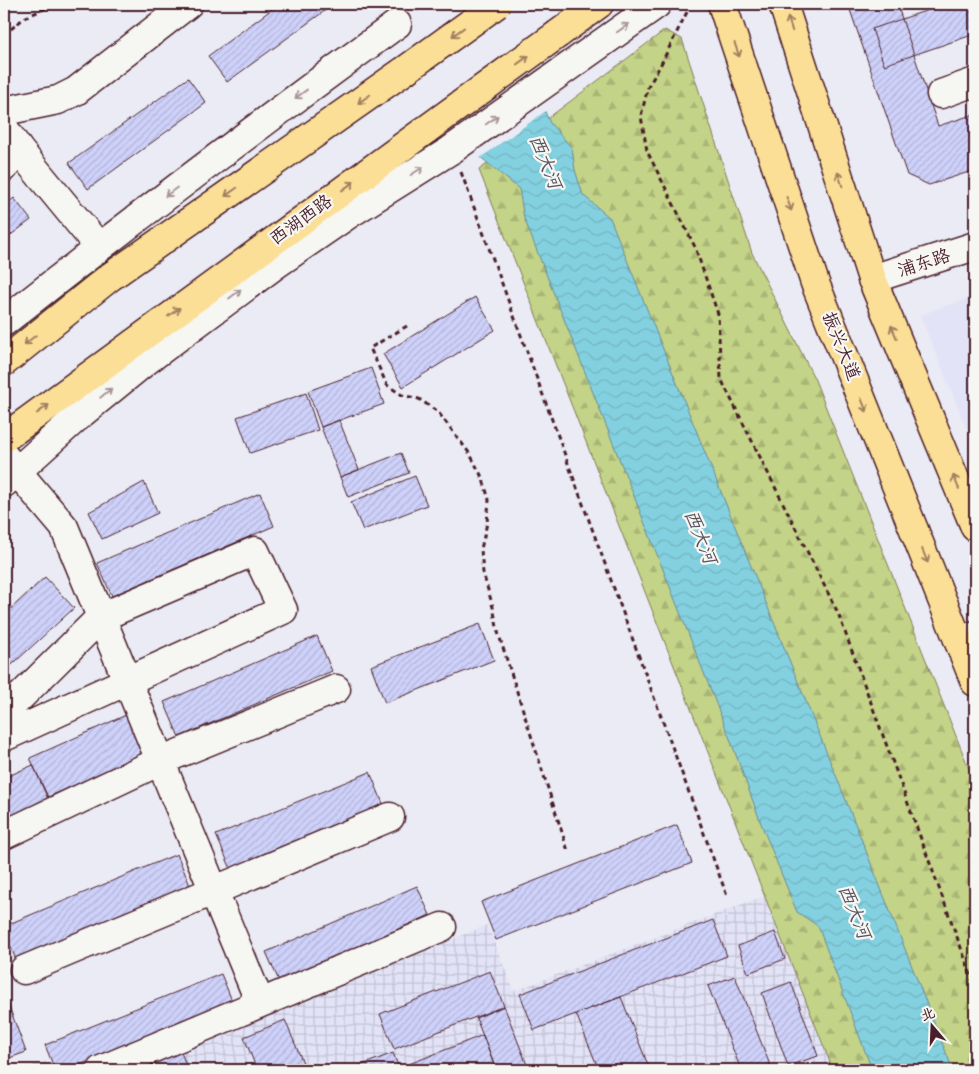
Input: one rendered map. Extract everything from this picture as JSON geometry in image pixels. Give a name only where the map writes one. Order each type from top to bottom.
[{"type":"main road","points":[[4,362],[110,278],[497,4]]},
{"type":"main road","name":"西湖西路","points":[[4,438],[599,4]]},
{"type":"main road","name":"振兴大道","points":[[722,4],[815,283],[967,638],[975,682]]},
{"type":"main road","points":[[783,4],[872,279],[975,527]]},
{"type":"street","points":[[4,111],[58,100],[76,91],[188,4]]},
{"type":"street","points":[[260,1003],[64,527],[8,470],[168,344],[275,265],[346,216],[452,149],[657,4]]},
{"type":"street","points":[[4,322],[233,145],[397,24]]},
{"type":"street","points":[[941,94],[975,82]]},
{"type":"street","points":[[4,128],[12,159],[99,247]]},
{"type":"street","name":"浦东路","points":[[872,279],[975,246]]},
{"type":"street","points":[[4,328],[110,278]]},
{"type":"street","points":[[4,713],[101,617],[255,551],[283,610],[4,737]]},
{"type":"street","points":[[4,835],[160,761],[336,689]]},
{"type":"street","points":[[24,970],[390,818]]},
{"type":"street","points":[[101,1070],[442,926]]},
{"type":"path","points":[[4,35],[24,18],[55,4]]},
{"type":"path","points":[[691,4],[648,87],[641,116],[647,151],[695,247],[718,314],[722,379],[838,613],[975,986]]},
{"type":"path","points":[[452,149],[727,896]]},
{"type":"path","points":[[407,326],[370,348],[387,385],[402,395],[419,399],[438,412],[470,454],[483,480],[489,500],[487,523],[481,549],[483,573],[498,632],[568,851]]},
{"type":"shaded area","points":[[975,296],[975,449],[920,315]]},
{"type":"shaded area","points":[[764,896],[833,1070],[134,1070],[487,925],[514,991]]},
{"type":"shaded area","points":[[45,1061],[48,1070],[21,1070]]},
{"type":"green space","points":[[665,30],[682,39],[752,253],[815,380],[975,784],[975,1070],[833,1070],[479,170]]},
{"type":"water","name":"西大河","points":[[498,4],[550,123],[572,148],[575,170],[583,195],[610,218],[953,1070],[872,1070],[818,926],[797,912],[524,218],[519,189],[478,155]]},
{"type":"pier","points":[[406,4],[501,4],[547,110],[479,159]]},
{"type":"building","points":[[279,4],[334,4],[227,82],[208,56]]},
{"type":"building","points":[[848,4],[897,4],[938,126],[975,114],[975,170],[929,185],[907,175]]},
{"type":"building","points":[[946,4],[975,4],[975,34],[884,65],[872,29]]},
{"type":"building","points":[[188,78],[206,103],[88,189],[69,163]]},
{"type":"building","points":[[14,198],[31,220],[4,240],[4,206]]},
{"type":"building","points":[[475,297],[495,330],[403,387],[383,354]]},
{"type":"building","points":[[371,368],[384,404],[321,427],[308,391]]},
{"type":"building","points":[[306,393],[318,430],[250,453],[237,417]]},
{"type":"building","points":[[339,420],[359,470],[340,477],[321,427]]},
{"type":"building","points":[[401,453],[409,473],[348,497],[340,477]]},
{"type":"building","points":[[415,476],[427,505],[363,530],[351,502]]},
{"type":"building","points":[[144,482],[158,513],[102,539],[89,512]]},
{"type":"building","points":[[260,493],[274,526],[112,596],[97,563]]},
{"type":"building","points":[[45,577],[74,608],[4,672],[4,615]]},
{"type":"building","points":[[480,624],[494,660],[385,703],[371,666]]},
{"type":"building","points":[[317,636],[332,671],[179,737],[164,702]]},
{"type":"building","points":[[126,715],[144,755],[48,797],[30,758]]},
{"type":"building","points":[[33,765],[51,806],[4,828],[4,778]]},
{"type":"building","points":[[370,772],[384,806],[231,869],[216,835]]},
{"type":"building","points":[[677,825],[692,863],[496,940],[481,902]]},
{"type":"building","points":[[177,854],[191,888],[16,960],[4,926]]},
{"type":"building","points":[[417,886],[430,915],[279,981],[266,952]]},
{"type":"building","points":[[713,920],[727,956],[534,1030],[520,994]]},
{"type":"building","points":[[775,932],[785,959],[748,973],[738,946]]},
{"type":"building","points":[[490,971],[504,1006],[394,1049],[380,1014]]},
{"type":"building","points":[[221,974],[233,1003],[67,1070],[55,1070],[45,1045]]},
{"type":"building","points":[[735,976],[770,1065],[756,1070],[741,1070],[708,986]]},
{"type":"building","points":[[791,982],[818,1056],[788,1066],[762,993]]},
{"type":"building","points":[[4,993],[26,1052],[4,1060]]},
{"type":"building","points":[[621,997],[650,1070],[599,1070],[576,1014]]},
{"type":"building","points":[[504,1006],[529,1070],[496,1070],[476,1018]]},
{"type":"building","points":[[285,1020],[306,1070],[257,1070],[244,1037]]},
{"type":"building","points":[[483,1035],[496,1070],[349,1070],[393,1053],[399,1068]]},
{"type":"building","points":[[179,1047],[188,1070],[118,1070]]}]
